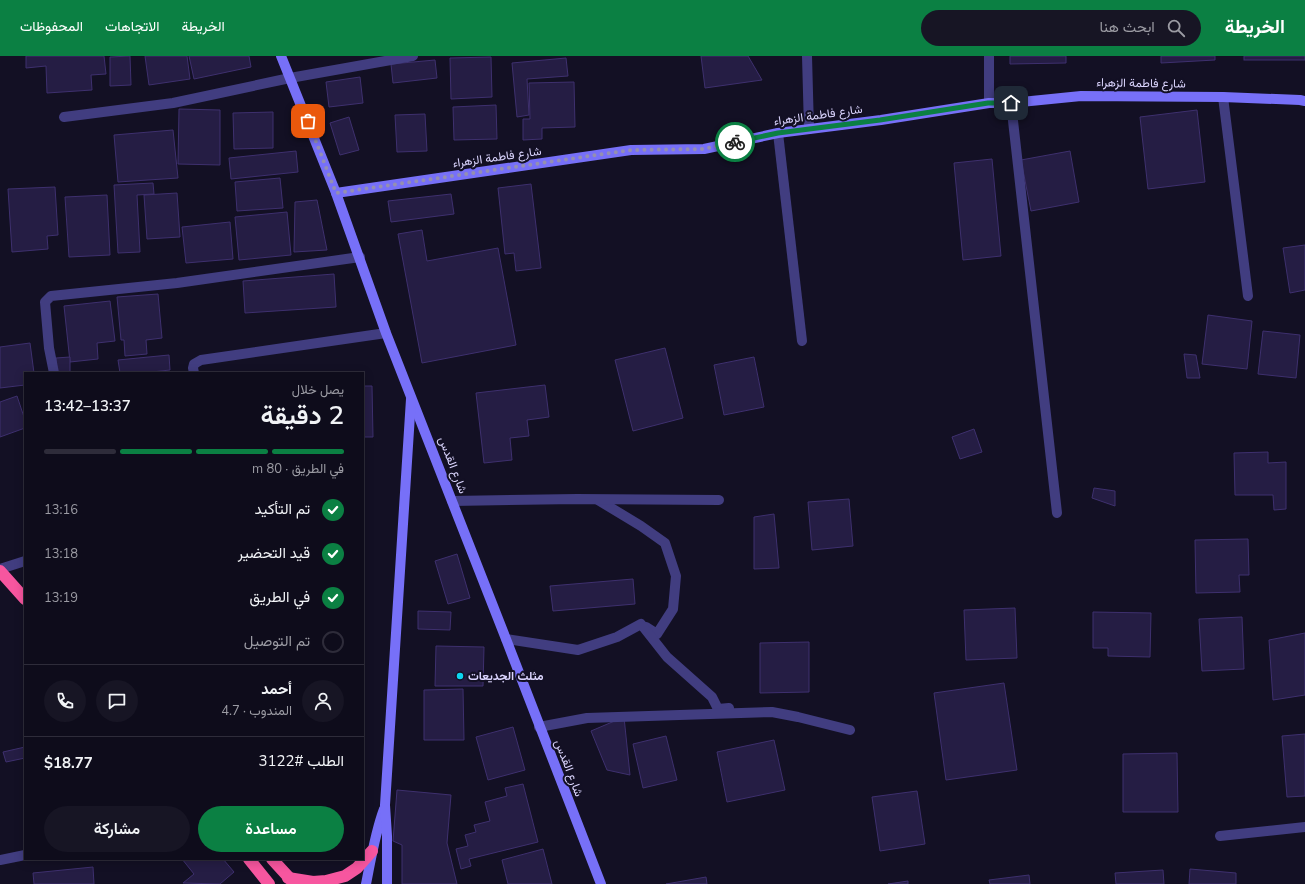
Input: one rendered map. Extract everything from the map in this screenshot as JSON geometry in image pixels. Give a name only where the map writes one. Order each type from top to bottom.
[{"type":"highway","points":[[0,570],[24,598]]},
{"type":"highway","points":[[273,860],[291,881],[313,882],[345,876],[357,868],[372,851]]},
{"type":"highway","points":[[250,860],[269,884]]},
{"type":"street","name":"شارع القدس","points":[[282,56],[336,193],[386,333],[600,884]]},
{"type":"street","points":[[64,117],[173,103],[290,78],[413,56]]},
{"type":"street","points":[[807,56],[809,129]]},
{"type":"street","points":[[988,103],[989,56]]},
{"type":"street","name":"شارع فاطمة الزهراء","points":[[336,193],[631,150],[704,149],[778,133],[880,120],[988,103],[1011,103],[1081,96],[1224,97],[1305,101]]},
{"type":"street","points":[[1224,97],[1248,296]]},
{"type":"street","points":[[1011,103],[1057,513]]},
{"type":"street","points":[[778,133],[802,341]]},
{"type":"street","points":[[54,372],[49,348],[45,302],[51,296],[177,283],[360,257]]},
{"type":"street","points":[[194,372],[194,364],[201,360],[386,333]]},
{"type":"street","points":[[387,884],[387,836],[385,805],[411,395]]},
{"type":"street","points":[[598,500],[641,526],[665,543],[676,576],[673,609],[657,634],[641,624]]},
{"type":"street","points":[[452,501],[719,500]]},
{"type":"street","points":[[0,570],[24,561]]},
{"type":"street","points":[[506,639],[578,650],[617,637],[641,624]]},
{"type":"street","points":[[641,624],[667,657],[712,697],[718,709],[734,708],[772,712],[850,730]]},
{"type":"street","points":[[539,726],[587,718],[772,712]]},
{"type":"street","points":[[366,884],[372,851],[385,805]]},
{"type":"street","points":[[1220,836],[1305,827]]},
{"type":"street","points":[[0,860],[24,854]]},
{"type":"building","points":[[26,56],[104,56],[106,74],[91,75],[92,90],[47,93],[46,66],[26,68]]},
{"type":"building","points":[[130,56],[131,85],[110,86],[110,57]]},
{"type":"building","points":[[145,56],[187,56],[190,79],[149,85]]},
{"type":"building","points":[[189,56],[249,56],[251,67],[194,79]]},
{"type":"building","points":[[701,56],[748,56],[762,80],[705,88]]},
{"type":"building","points":[[1010,56],[1066,56],[1066,63],[1010,64]]},
{"type":"building","points":[[1161,56],[1215,56],[1215,60],[1161,63]]},
{"type":"building","points":[[1244,56],[1305,56],[1305,60],[1244,60]]},
{"type":"building","points":[[491,57],[492,97],[451,99],[450,58]]},
{"type":"building","points":[[566,58],[568,76],[527,79],[529,115],[517,117],[512,63]]},
{"type":"building","points":[[435,60],[437,78],[393,83],[391,64]]},
{"type":"building","points":[[360,77],[363,103],[329,107],[326,82]]},
{"type":"building","points":[[574,82],[575,127],[542,128],[542,139],[523,140],[523,119],[530,119],[529,83]]},
{"type":"building","points":[[496,105],[497,139],[454,140],[453,107]]},
{"type":"building","points":[[179,109],[220,110],[220,165],[178,164]]},
{"type":"building","points":[[1197,110],[1205,182],[1148,189],[1140,117]]},
{"type":"building","points":[[273,112],[273,148],[234,149],[233,113]]},
{"type":"building","points":[[425,114],[427,151],[397,152],[395,115]]},
{"type":"building","points":[[349,117],[359,150],[340,155],[330,123]]},
{"type":"building","points":[[173,130],[178,178],[118,182],[114,135]]},
{"type":"building","points":[[296,151],[298,172],[231,179],[229,158]]},
{"type":"building","points":[[1070,151],[1079,202],[1031,211],[1021,160]]},
{"type":"building","points":[[992,159],[1001,256],[963,260],[954,163]]},
{"type":"building","points":[[280,178],[283,208],[237,211],[235,182]]},
{"type":"building","points":[[153,183],[154,194],[137,195],[140,252],[118,253],[114,185]]},
{"type":"building","points":[[531,184],[541,268],[516,271],[514,253],[505,254],[498,188]]},
{"type":"building","points":[[55,187],[58,235],[47,236],[48,249],[12,252],[8,189]]},
{"type":"building","points":[[177,193],[180,237],[147,239],[144,195]]},
{"type":"building","points":[[451,194],[454,214],[391,222],[388,201]]},
{"type":"building","points":[[107,195],[110,255],[69,257],[65,197]]},
{"type":"building","points":[[317,200],[327,250],[294,252],[295,202]]},
{"type":"building","points":[[287,212],[291,255],[239,260],[235,217]]},
{"type":"building","points":[[230,222],[233,259],[186,263],[182,227]]},
{"type":"building","points":[[422,230],[427,261],[498,248],[516,345],[422,363],[398,234]]},
{"type":"building","points":[[1305,245],[1305,290],[1290,293],[1283,248]]},
{"type":"building","points":[[334,274],[336,307],[245,313],[243,281]]},
{"type":"building","points":[[158,294],[162,338],[146,340],[147,354],[125,356],[124,340],[121,340],[117,297]]},
{"type":"building","points":[[110,301],[115,341],[97,343],[98,359],[70,362],[64,306]]},
{"type":"building","points":[[1208,315],[1252,321],[1247,369],[1202,364]]},
{"type":"building","points":[[1263,331],[1300,335],[1296,378],[1258,374]]},
{"type":"building","points":[[30,343],[34,372],[24,372],[24,385],[0,388],[0,347]]},
{"type":"building","points":[[665,348],[683,418],[633,431],[615,360]]},
{"type":"building","points":[[1184,354],[1196,355],[1200,378],[1187,378]]},
{"type":"building","points":[[169,355],[170,370],[152,372],[120,372],[118,360]]},
{"type":"building","points":[[70,357],[70,372],[57,372],[56,358]]},
{"type":"building","points":[[754,357],[764,407],[724,415],[714,365]]},
{"type":"building","points":[[545,385],[549,417],[527,420],[529,436],[510,438],[512,460],[484,463],[476,393]]},
{"type":"building","points":[[364,386],[372,386],[373,437],[364,437]]},
{"type":"building","points":[[17,396],[24,417],[24,428],[0,437],[0,402]]},
{"type":"building","points":[[974,429],[982,452],[960,459],[952,437]]},
{"type":"building","points":[[1268,452],[1268,463],[1286,462],[1286,509],[1274,510],[1273,495],[1235,495],[1234,453]]},
{"type":"building","points":[[1094,488],[1115,491],[1115,506],[1092,498]]},
{"type":"building","points":[[849,499],[853,546],[812,550],[808,502]]},
{"type":"building","points":[[774,514],[779,568],[754,569],[754,517]]},
{"type":"building","points":[[1248,539],[1249,575],[1239,575],[1240,592],[1196,593],[1195,540]]},
{"type":"building","points":[[457,554],[470,598],[448,604],[435,561]]},
{"type":"building","points":[[633,579],[635,604],[553,611],[550,586]]},
{"type":"building","points":[[1015,608],[1017,658],[966,660],[964,610]]},
{"type":"building","points":[[418,611],[451,612],[450,630],[418,629]]},
{"type":"building","points":[[1093,612],[1151,613],[1150,657],[1108,656],[1108,648],[1093,648]]},
{"type":"building","points":[[1242,617],[1244,669],[1202,671],[1199,619]]},
{"type":"building","points":[[1305,633],[1305,695],[1273,700],[1269,640]]},
{"type":"building","points":[[809,642],[809,692],[760,693],[760,643]]},
{"type":"building","points":[[436,646],[484,647],[483,686],[435,686]]},
{"type":"building","points":[[1004,683],[1017,770],[946,780],[934,693]]},
{"type":"building","points":[[463,689],[464,740],[424,740],[424,690]]},
{"type":"building","points":[[624,717],[630,775],[607,770],[591,731]]},
{"type":"building","points":[[513,727],[525,770],[488,780],[476,737]]},
{"type":"building","points":[[1305,734],[1305,796],[1287,797],[1282,736]]},
{"type":"building","points":[[666,736],[677,780],[643,788],[633,744]]},
{"type":"building","points":[[774,740],[785,790],[727,802],[717,752]]},
{"type":"building","points":[[24,747],[24,758],[6,762],[3,752]]},
{"type":"building","points":[[1177,753],[1178,812],[1123,812],[1123,754]]},
{"type":"building","points":[[523,784],[538,842],[469,859],[471,866],[461,869],[456,849],[468,846],[465,835],[476,832],[474,825],[490,821],[485,802],[507,796],[505,788]]},
{"type":"building","points":[[397,790],[451,795],[447,843],[457,884],[402,884],[402,845],[393,841]]},
{"type":"building","points":[[917,791],[925,844],[880,851],[872,797]]},
{"type":"building","points":[[543,849],[552,884],[508,884],[502,860]]},
{"type":"building","points":[[183,860],[224,860],[234,872],[220,884],[183,883],[194,874]]},
{"type":"building","points":[[93,867],[94,884],[34,884],[33,873]]},
{"type":"building","points":[[1190,869],[1236,873],[1236,884],[1189,884]]},
{"type":"building","points":[[1163,870],[1164,884],[1116,884],[1115,873]]},
{"type":"building","points":[[1029,875],[1030,884],[990,884],[989,880]]},
{"type":"building","points":[[706,877],[707,884],[666,884]]},
{"type":"building","points":[[908,881],[908,884],[888,884]]},
{"type":"way so far","points":[[308,121],[336,193],[631,150],[704,149],[735,142]]},
{"type":"place","name":"مثلث الجديعات","points":[[460,676]]},
{"type":"route","points":[[735,142],[778,133],[880,120],[988,103],[1011,103]]}]
